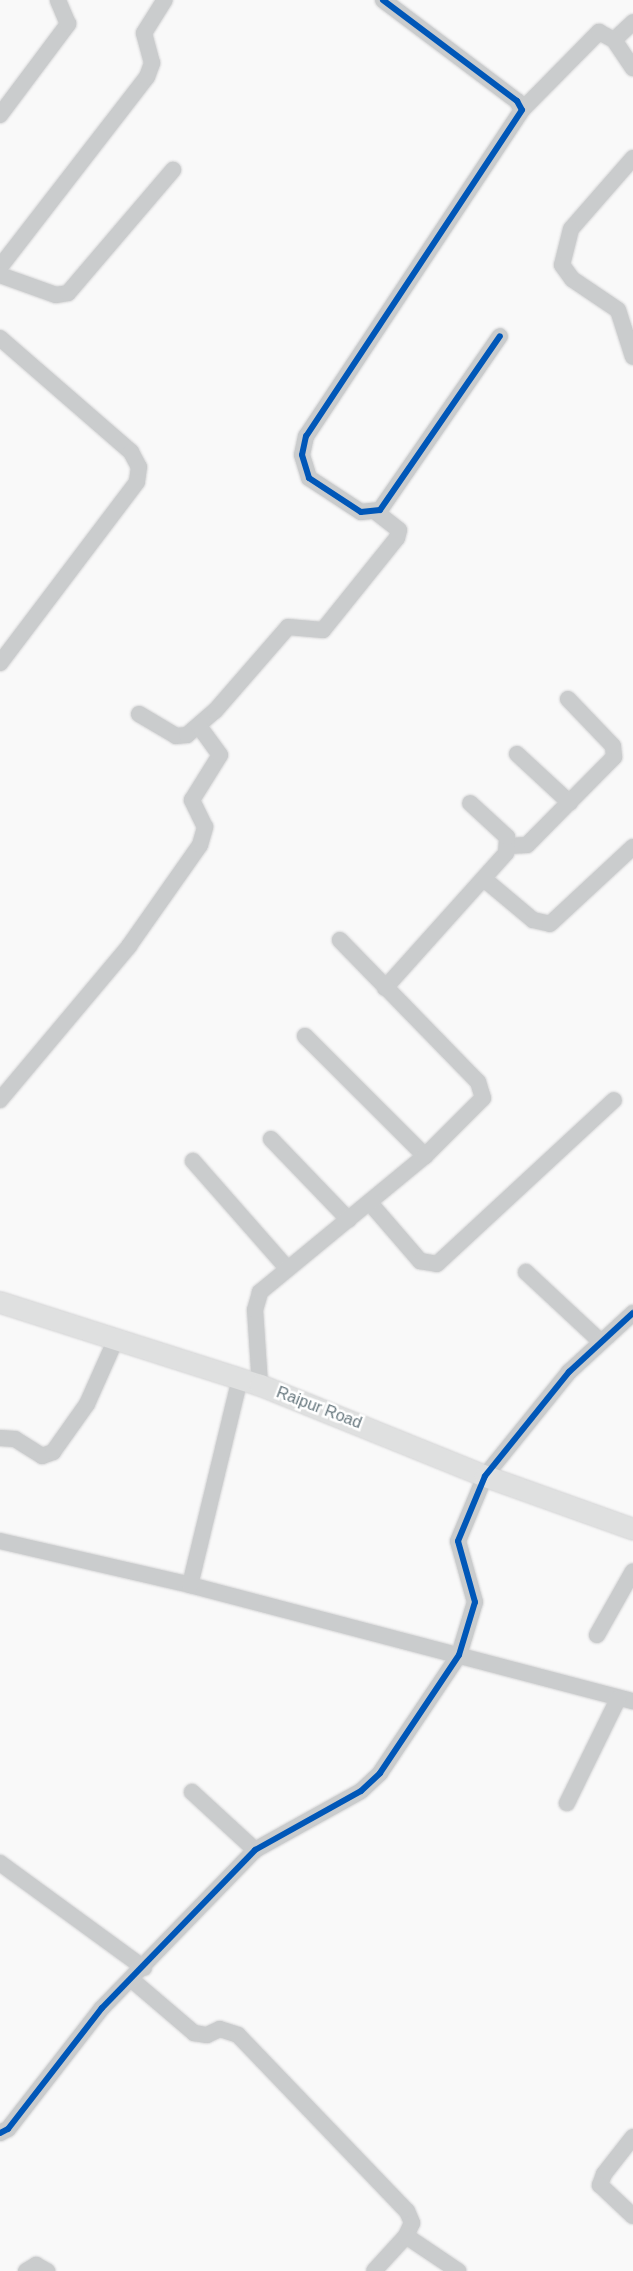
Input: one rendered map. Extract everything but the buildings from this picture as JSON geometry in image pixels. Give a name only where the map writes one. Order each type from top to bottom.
[{"type":"main road","name":"Raipur Road","points":[[0,1302],[250,1382],[485,1476],[633,1529]]},
{"type":"street","points":[[0,114],[68,24],[58,0]]},
{"type":"street","points":[[0,267],[147,77],[152,63],[144,33],[165,0]]},
{"type":"street","points":[[383,0],[517,101],[522,110]]},
{"type":"street","points":[[614,40],[633,22]]},
{"type":"street","points":[[139,714],[176,736],[199,726],[288,627],[323,630],[394,545],[399,530],[376,512],[361,512],[317,487],[304,466],[306,436],[522,110],[534,102],[593,35],[603,32],[614,40],[633,68]]},
{"type":"street","points":[[633,158],[571,230],[562,265],[572,278],[618,310],[633,357]]},
{"type":"street","points":[[0,275],[23,286],[65,295],[173,170]]},
{"type":"street","points":[[376,512],[500,336]]},
{"type":"street","points":[[0,338],[131,452],[139,466],[137,482],[0,663]]},
{"type":"street","points":[[385,988],[484,879],[508,846],[526,844],[608,767],[615,752],[568,699]]},
{"type":"street","points":[[0,1100],[128,946],[200,845],[205,827],[192,800],[220,755],[199,726]]},
{"type":"street","points":[[517,754],[570,803]]},
{"type":"street","points":[[470,803],[504,833],[508,846]]},
{"type":"street","points":[[484,879],[532,920],[550,924],[633,847]]},
{"type":"street","points":[[190,1585],[250,1382],[256,1300],[287,1268],[370,1203],[425,1156],[481,1103],[482,1087],[340,940]]},
{"type":"street","points":[[305,1036],[425,1156]]},
{"type":"street","points":[[370,1203],[420,1261],[437,1264],[614,1100]]},
{"type":"street","points":[[271,1139],[349,1220]]},
{"type":"street","points":[[193,1161],[287,1268]]},
{"type":"street","points":[[526,1272],[600,1341]]},
{"type":"street","points":[[0,2133],[8,2129],[102,2008],[144,1968],[255,1850],[369,1784],[459,1655],[475,1602],[458,1541],[485,1476],[569,1372],[600,1341],[633,1313]]},
{"type":"street","points":[[0,1438],[15,1439],[39,1455],[53,1452],[87,1404],[116,1339]]},
{"type":"street","points":[[0,1541],[190,1585],[625,1700],[567,1804]]},
{"type":"street","points":[[598,1635],[633,1571]]},
{"type":"street","points":[[192,1792],[255,1850]]},
{"type":"street","points":[[0,1863],[144,1968]]},
{"type":"street","points":[[132,1980],[194,2034],[207,2035],[226,2029],[250,2046],[321,2125],[407,2210],[412,2223],[406,2236],[374,2271]]},
{"type":"street","points":[[633,2137],[604,2174],[600,2185],[633,2216]]},
{"type":"street","points":[[406,2236],[458,2271]]},
{"type":"street","points":[[26,2271],[36,2265],[47,2271]]},
{"type":"cycle path","points":[[383,0],[517,101],[522,110],[306,436],[302,455],[309,478],[361,512],[380,510],[500,336]]},
{"type":"cycle path","points":[[0,2133],[8,2129],[102,2008],[255,1850],[361,1791],[380,1773],[459,1655],[475,1602],[458,1541],[485,1476],[569,1372],[633,1313]]}]
